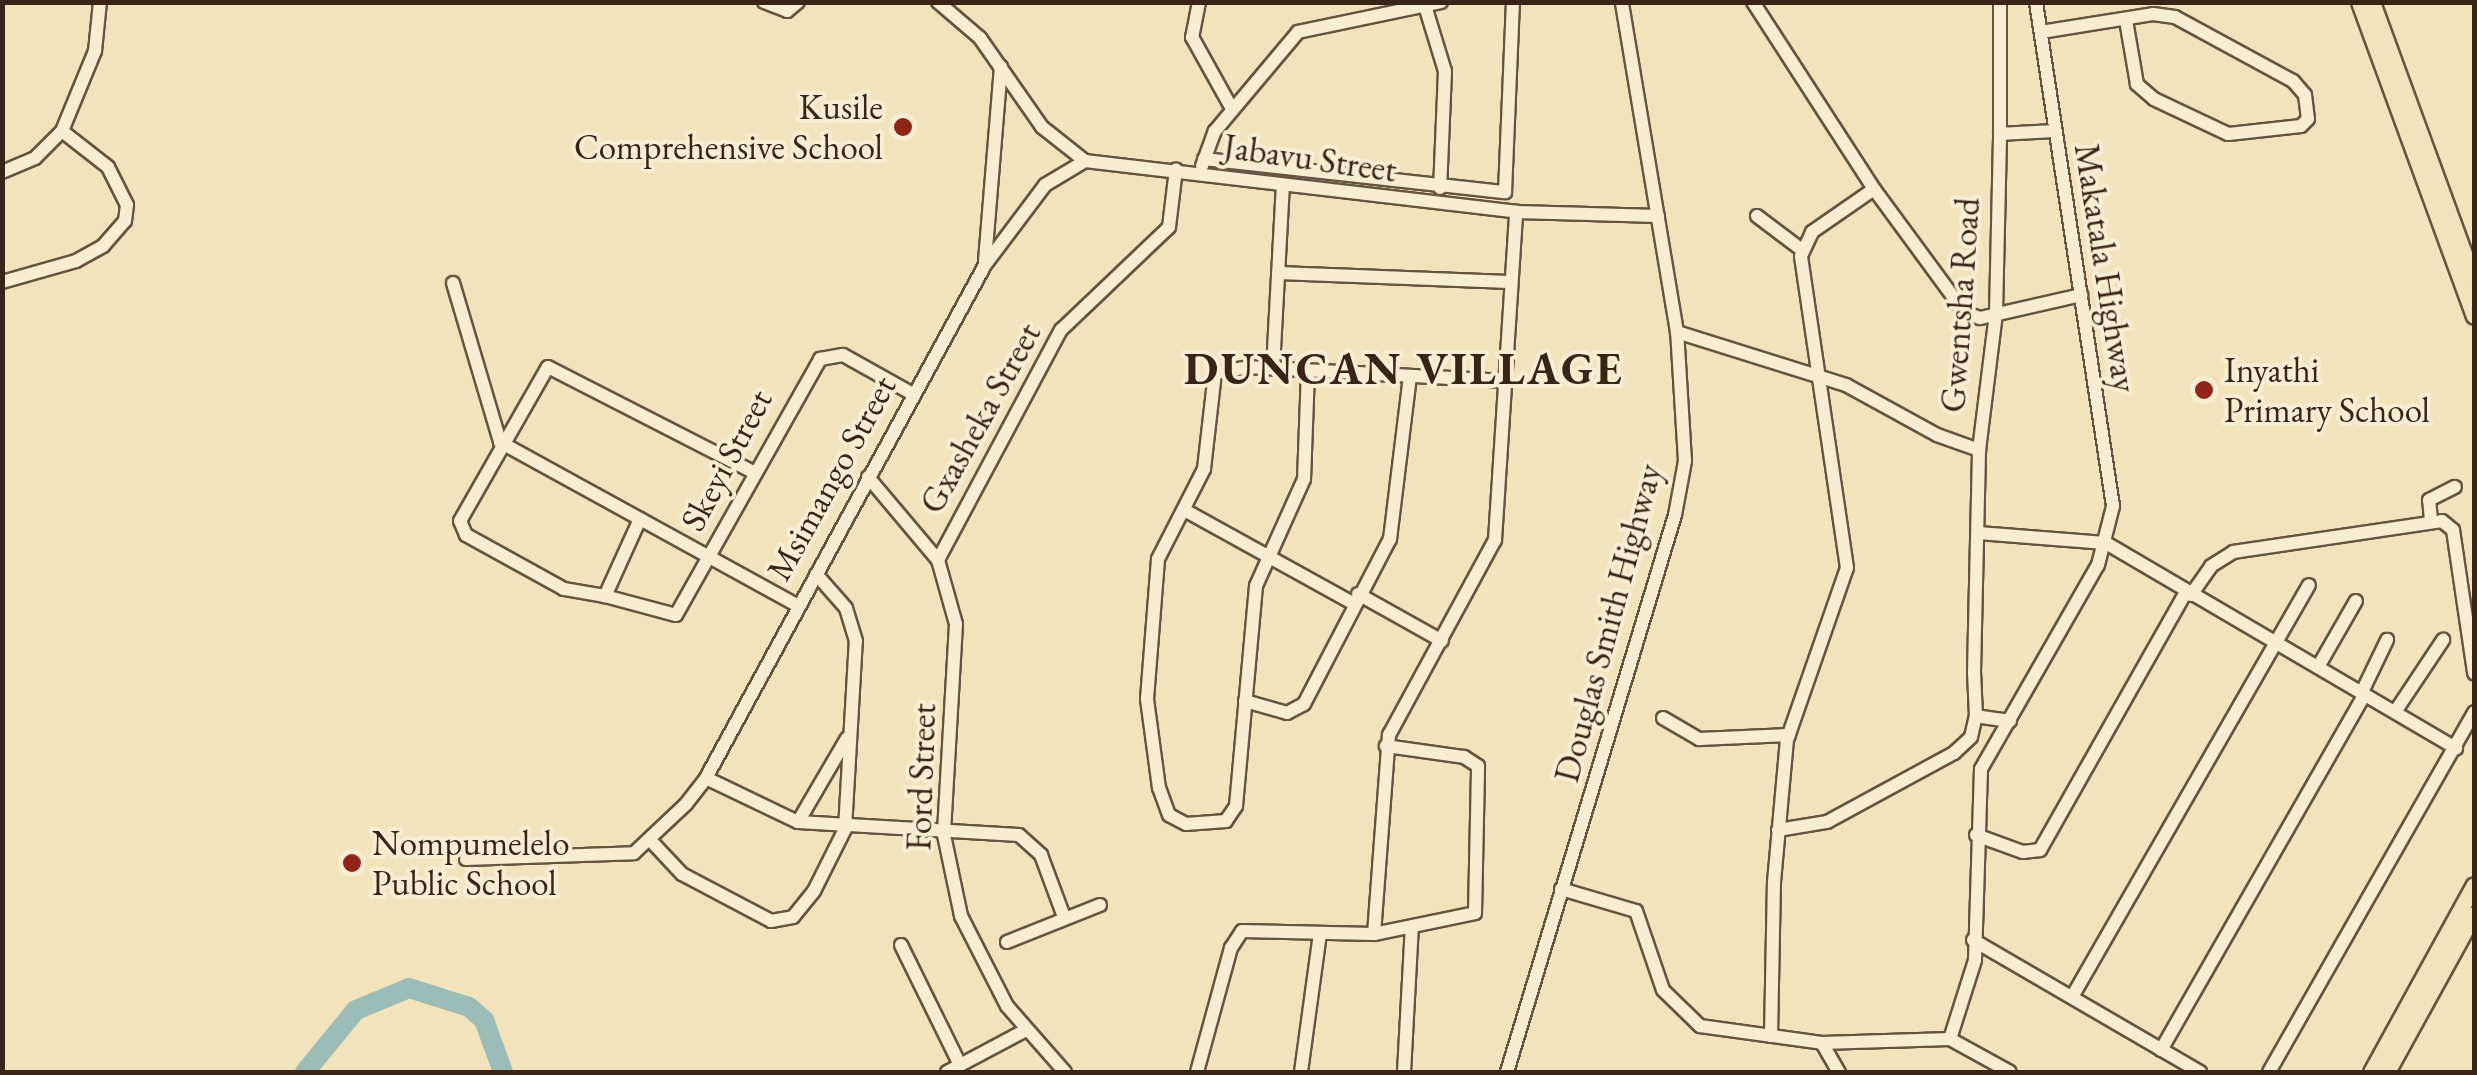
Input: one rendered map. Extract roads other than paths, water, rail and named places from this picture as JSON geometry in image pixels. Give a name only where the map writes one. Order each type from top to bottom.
[{"type":"main road","points":[[2360,2],[2474,316]]},
{"type":"main road","points":[[2372,2],[2474,280]]},
{"type":"main road","points":[[2371,1072],[2474,885]]},
{"type":"main road","points":[[2386,1072],[2474,914]]},
{"type":"street","points":[[2,172],[35,158],[62,131],[95,51],[100,2]]},
{"type":"street","points":[[764,2],[787,11],[798,2]]},
{"type":"street","points":[[938,2],[1002,64],[1042,127],[1085,162]]},
{"type":"street","points":[[1199,2],[1192,37],[1232,109]]},
{"type":"street","points":[[1442,2],[1426,9],[1298,32],[1232,109],[1202,166],[1440,188],[1508,189],[1513,2]]},
{"type":"street","name":"Douglas Smith Highway","points":[[1507,1072],[1682,485],[1686,424],[1677,332],[1622,2]]},
{"type":"street","points":[[1754,2],[1874,189],[1965,313],[1996,314],[2081,295]]},
{"type":"street","name":"Gwentsha Road","points":[[1976,716],[1978,450],[1996,314],[2000,2]]},
{"type":"street","name":"Makatala Highway","points":[[2036,2],[2112,491],[2106,543]]},
{"type":"street","points":[[1426,9],[1444,71],[1440,188]]},
{"type":"street","points":[[2040,32],[2153,14],[2186,21],[2294,81],[2304,95],[2308,119],[2301,126],[2228,134],[2154,99],[2137,84],[2126,20]]},
{"type":"street","points":[[985,265],[1002,64]]},
{"type":"street","points":[[2000,134],[2053,130]]},
{"type":"street","points":[[2,282],[76,261],[103,246],[125,221],[127,205],[108,167],[62,131]]},
{"type":"street","name":"Jabavu Street","points":[[1085,162],[1176,169],[1202,166],[1283,186],[1516,212],[1658,216]]},
{"type":"street","name":"Msimango Street","points":[[652,842],[706,778],[911,393],[985,265],[1046,185],[1085,162]]},
{"type":"street","name":"Gxasheka Street","points":[[938,560],[1061,330],[1169,228],[1176,169]]},
{"type":"street","points":[[1273,368],[1283,186]]},
{"type":"street","points":[[1770,1036],[1778,830],[1789,734],[1847,568],[1802,250],[1812,232],[1874,189]]},
{"type":"street","points":[[1374,934],[1386,746],[1492,551],[1516,212]]},
{"type":"street","points":[[1757,216],[1802,250]]},
{"type":"street","points":[[1278,273],[1510,282]]},
{"type":"street","points":[[453,282],[500,442],[796,605]]},
{"type":"street","points":[[1677,332],[1821,377],[1978,450]]},
{"type":"street","name":"Skeyi Street","points":[[605,596],[676,615],[820,359],[843,356],[911,393]]},
{"type":"street","points":[[1308,371],[1304,479],[1266,556],[1256,586],[1234,812],[1226,821],[1186,824],[1169,815],[1159,788],[1147,699],[1158,558],[1186,511],[1204,468],[1215,373],[1273,368],[1506,381]]},
{"type":"street","points":[[640,519],[605,596],[564,589],[466,536],[461,514],[542,371],[560,370],[754,472]]},
{"type":"street","points":[[1244,701],[1287,713],[1304,704],[1396,523],[1410,377]]},
{"type":"street","name":"Ford Street","points":[[868,477],[938,560],[956,624],[944,835],[961,916],[1024,1031],[1065,1072]]},
{"type":"street","points":[[2431,520],[2429,500],[2455,487]]},
{"type":"street","points":[[1186,511],[1266,556],[1442,640]]},
{"type":"street","points":[[1976,836],[2030,854],[2040,850],[2189,594],[2210,566],[2232,552],[2431,520],[2453,530],[2474,673]]},
{"type":"street","points":[[1978,533],[2106,543],[2456,748]]},
{"type":"street","points":[[1950,1040],[1975,960],[1976,836],[1982,768],[2106,543]]},
{"type":"street","points":[[466,859],[609,857],[652,842],[682,874],[758,916],[783,922],[808,900],[845,829],[851,618],[816,574]]},
{"type":"street","points":[[2072,997],[2308,586]]},
{"type":"street","points":[[2318,667],[2356,601]]},
{"type":"street","points":[[2161,1050],[2363,693],[2387,640]]},
{"type":"street","points":[[2395,712],[2443,640]]},
{"type":"street","points":[[2269,1072],[2474,712]]},
{"type":"street","points":[[1778,830],[1826,822],[1954,753],[1971,738],[1976,716],[2010,721]]},
{"type":"street","points":[[1663,718],[1699,739],[1789,734]]},
{"type":"street","points":[[798,822],[849,735]]},
{"type":"street","points":[[1198,1072],[1230,948],[1246,929],[1374,934],[1475,913],[1480,771],[1464,757],[1386,746]]},
{"type":"street","points":[[706,778],[798,822],[845,829],[1026,838],[1041,855],[1064,917]]},
{"type":"street","points":[[1561,890],[1622,904],[1641,916],[1663,990],[1686,1018],[1710,1030],[1822,1043],[1950,1040],[2010,1072]]},
{"type":"street","points":[[1007,942],[1100,905]]},
{"type":"street","points":[[1404,1072],[1412,926]]},
{"type":"street","points":[[1301,1072],[1320,934]]},
{"type":"street","points":[[1973,940],[2200,1072]]},
{"type":"street","points":[[901,945],[953,1069],[1024,1031]]},
{"type":"street","points":[[1822,1043],[1840,1072]]},
{"type":"waterway","points":[[305,1072],[356,1010],[409,988],[469,1007],[484,1020],[503,1072]]},
{"type":"place","name":"Kusile Comprehensive School","points":[[903,127]]},
{"type":"place","name":"Inyathi Primary School","points":[[2204,390]]},
{"type":"place","name":"Nompumelelo Public School","points":[[352,863]]},
{"type":"district","name":"DUNCAN VILLAGE","points":[[1404,369]]}]
